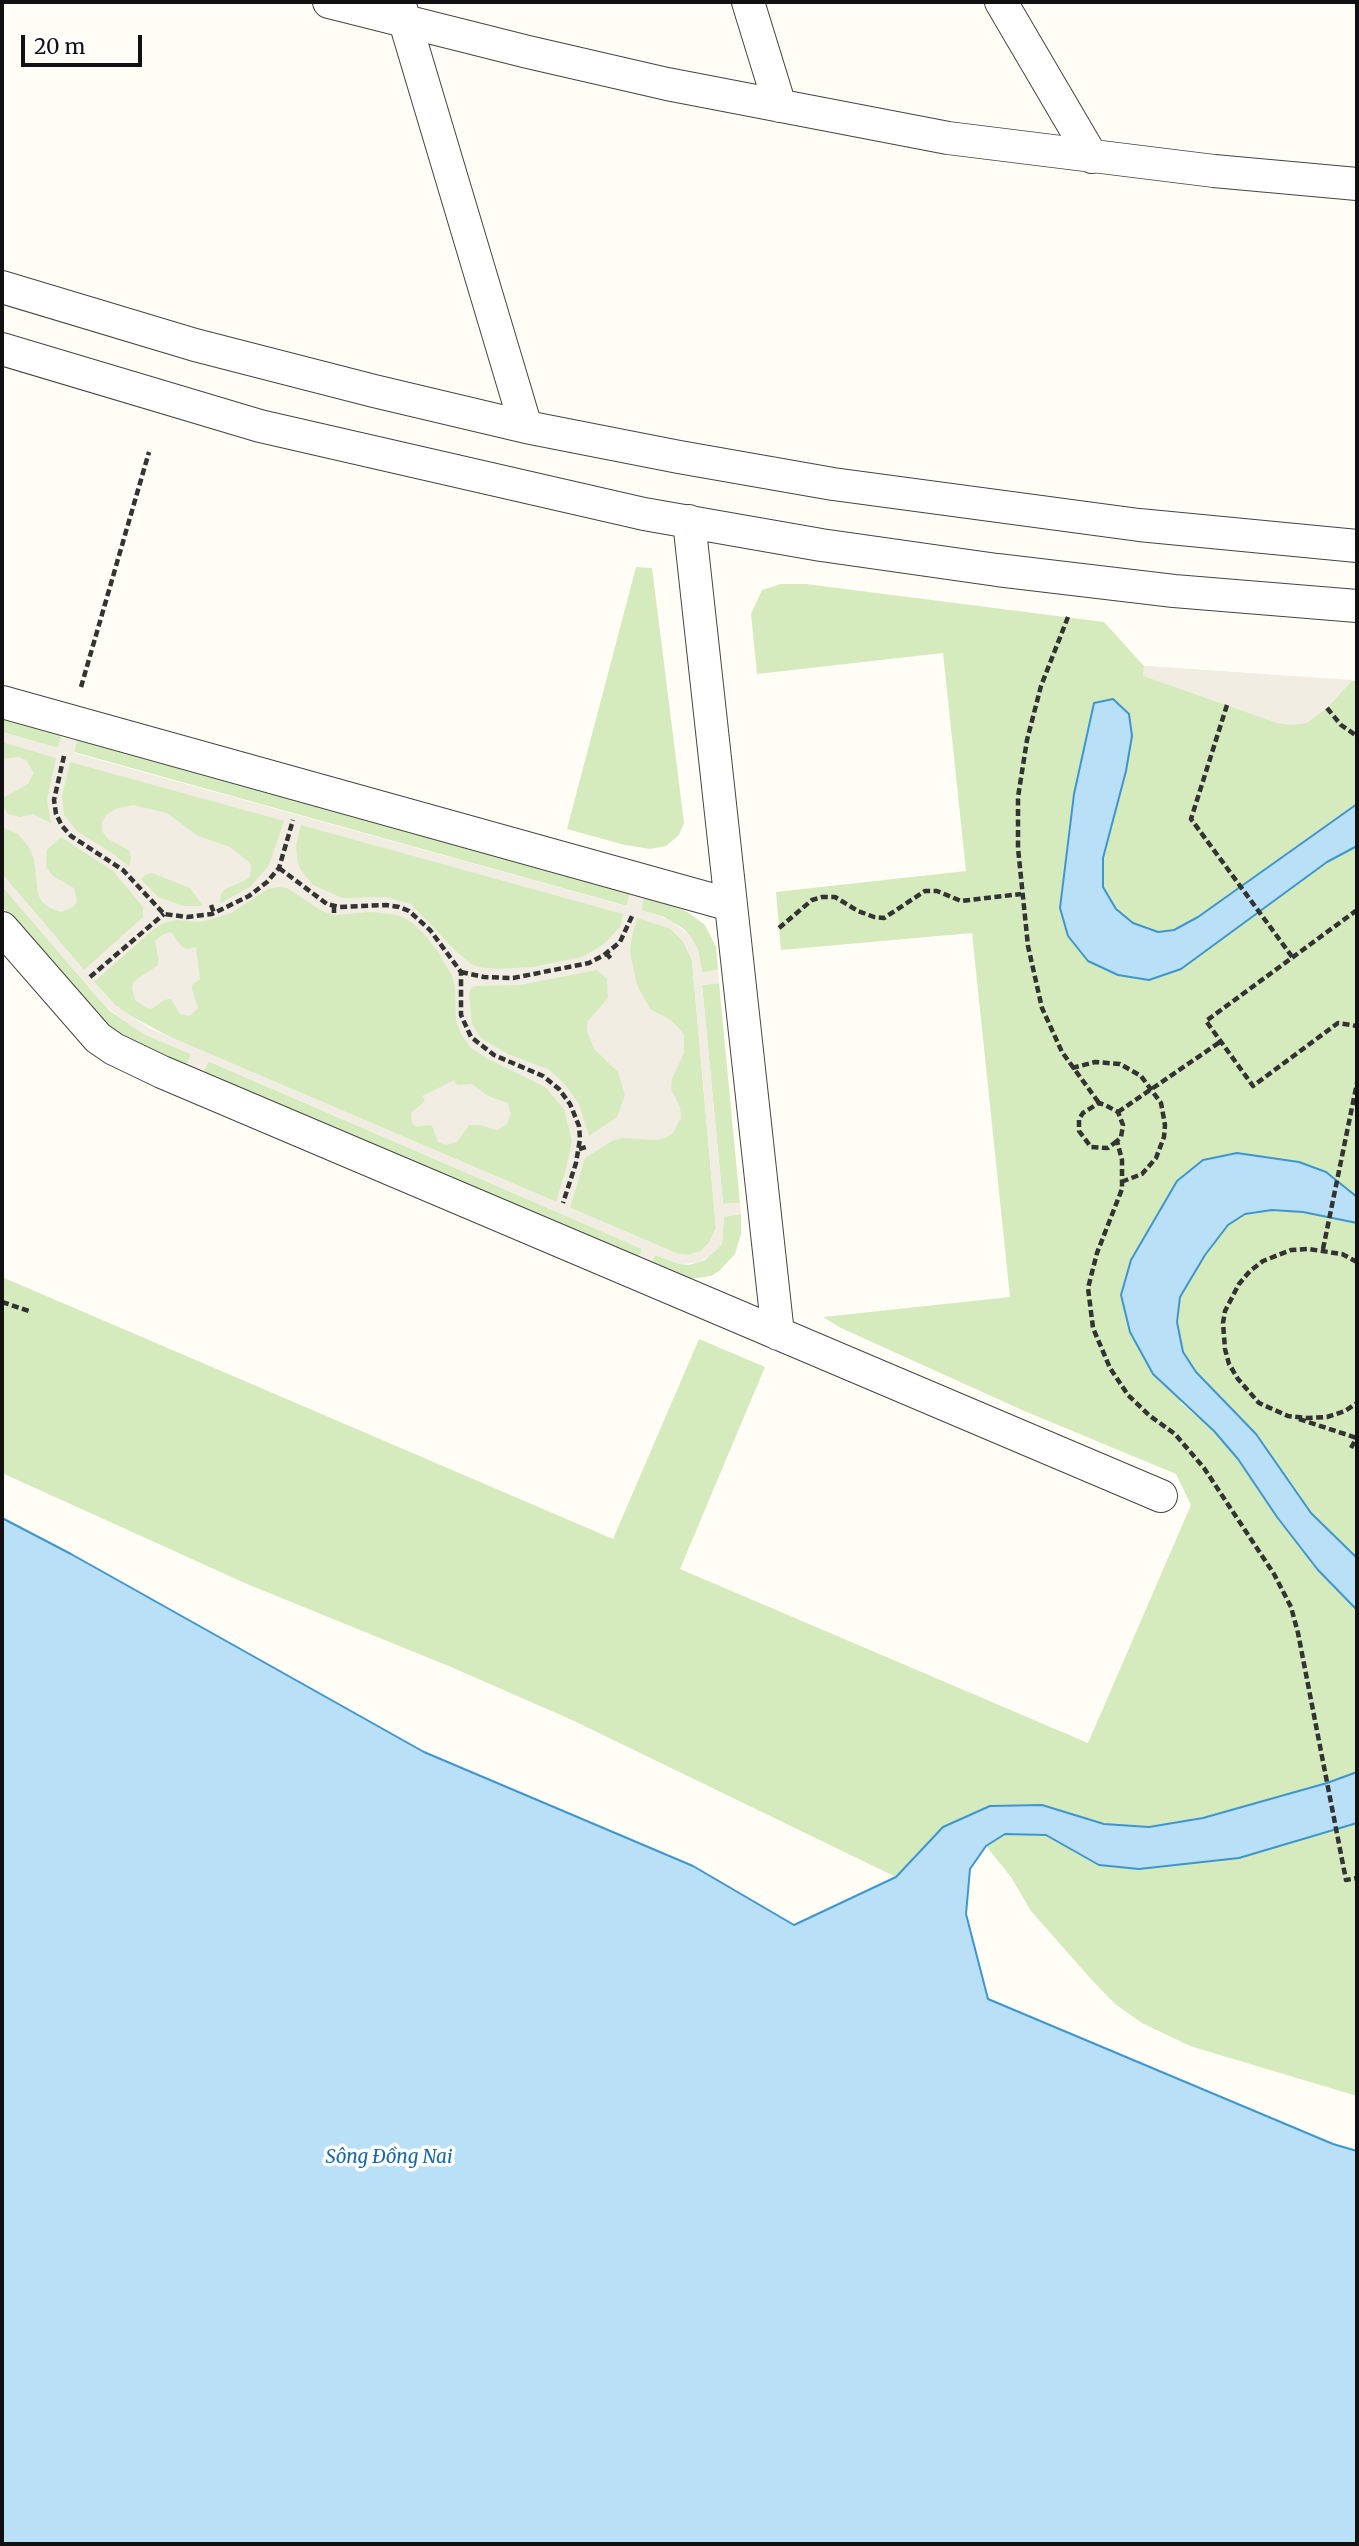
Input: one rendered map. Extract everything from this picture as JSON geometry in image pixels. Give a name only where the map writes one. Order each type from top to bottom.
[{"type":"street","points":[[329,2],[402,12],[655,81],[948,138],[1214,171],[1357,184]]},
{"type":"street","points":[[748,2],[780,106]]},
{"type":"street","points":[[1001,2],[1092,157]]},
{"type":"street","points":[[402,12],[526,427]]},
{"type":"street","points":[[2,287],[195,345],[374,391],[526,427],[679,457],[846,485],[1139,525],[1357,545]]},
{"type":"street","points":[[2,349],[260,426],[618,508],[821,545],[997,570],[1174,591],[1357,606]]},
{"type":"street","points":[[690,521],[778,1334]]},
{"type":"street","points":[[2,702],[731,905]]},
{"type":"street","points":[[2,928],[91,1030],[114,1049],[162,1072],[1161,1496]]},
{"type":"path","points":[[80,692],[149,452]]},
{"type":"path","points":[[1068,617],[1041,686],[1027,740],[1018,797],[1018,848],[1028,946],[1042,1008],[1072,1068],[1099,1103],[1118,1112],[1123,1125],[1121,1137],[1108,1147],[1091,1147],[1080,1131],[1079,1119],[1083,1112],[1099,1103]]},
{"type":"path","points":[[1227,705],[1191,819],[1293,958]]},
{"type":"path","points":[[1327,708],[1341,725],[1357,736]]},
{"type":"path","points":[[65,755],[54,800],[56,814],[62,826],[71,836],[111,860],[164,914],[203,918],[249,897],[279,869],[294,817]]},
{"type":"path","points":[[56,830],[62,826]]},
{"type":"path","points":[[279,869],[317,899],[334,905],[386,905],[410,911],[430,930],[461,972],[460,1022],[471,1037],[484,1049],[543,1076],[559,1089],[570,1104],[579,1126],[579,1149],[561,1209]]},
{"type":"path","points":[[131,879],[136,874]]},
{"type":"path","points":[[779,928],[812,900],[822,897],[835,897],[874,918],[884,918],[925,891],[937,891],[961,901],[1021,894]]},
{"type":"path","points":[[211,905],[214,913]]},
{"type":"path","points":[[334,905],[334,915]]},
{"type":"path","points":[[1357,910],[1206,1021],[1253,1086],[1338,1023],[1357,1026]]},
{"type":"path","points":[[461,972],[484,977],[513,978],[583,965],[606,953],[624,937],[634,912]]},
{"type":"path","points":[[87,980],[164,914]]},
{"type":"path","points":[[606,953],[612,961]]},
{"type":"path","points":[[1118,1112],[1220,1042]]},
{"type":"path","points":[[1072,1068],[1095,1062],[1120,1064],[1141,1076],[1161,1103],[1165,1125],[1161,1149],[1150,1167],[1142,1174],[1121,1182]]},
{"type":"path","points":[[1323,1249],[1357,1083]]},
{"type":"path","points":[[1117,1141],[1122,1160],[1122,1189],[1097,1253],[1088,1288],[1093,1328],[1110,1368],[1128,1395],[1150,1416],[1175,1434],[1204,1468],[1274,1574],[1291,1607],[1346,1880],[1357,1878]]},
{"type":"path","points":[[579,1149],[586,1147]]},
{"type":"path","points":[[1350,1448],[1357,1437],[1288,1416],[1259,1403],[1229,1364],[1225,1349],[1225,1311],[1239,1284],[1250,1270],[1263,1261],[1291,1250],[1323,1249],[1342,1254],[1357,1262]]},
{"type":"path","points":[[2,1302],[29,1311]]},
{"type":"path","points":[[1288,1416],[1327,1417],[1345,1411],[1357,1403]]},
{"type":"green space","points":[[636,567],[652,568],[684,823],[679,835],[666,846],[650,849],[567,829]]},
{"type":"green space","points":[[781,584],[806,584],[1104,622],[1144,666],[1357,681],[1357,804],[1198,917],[1173,930],[1158,932],[1133,923],[1116,909],[1103,887],[1103,858],[1126,771],[1132,736],[1074,794],[1060,908],[1118,975],[1357,846],[1357,1197],[1326,1172],[1299,1162],[1237,1153],[1131,1260],[1181,1403],[1214,1431],[1238,1459],[1277,1516],[1357,1610],[1357,1772],[1203,1818],[1149,1827],[1104,1824],[1042,1805],[943,1827],[896,1877],[572,1720],[451,1667],[247,1584],[2,1473],[2,1277],[613,1539],[699,1339],[765,1367],[680,1569],[1088,1743],[1191,1505],[1176,1474],[1022,1410],[839,1327],[823,1317],[1010,1297],[972,933],[781,950],[776,892],[966,871],[943,653],[757,674],[751,614],[762,590]]},
{"type":"green space","points":[[2,718],[62,735],[58,748],[2,732]]},
{"type":"green space","points":[[77,740],[630,894],[627,906],[74,752]]},
{"type":"green space","points":[[2,742],[665,925],[671,929],[683,941],[692,960],[716,1228],[709,1243],[701,1251],[688,1255],[678,1254],[170,1037],[129,1015],[115,1005],[94,982],[2,874]]},
{"type":"green space","points":[[2,886],[110,1011],[144,1034],[191,1054],[186,1066],[121,1035],[94,1013],[2,907]]},
{"type":"green space","points":[[644,898],[678,908],[705,925],[716,947],[718,970],[702,973],[698,950],[690,936],[684,929],[664,917],[640,910]]},
{"type":"green space","points":[[719,983],[740,1203],[723,1204],[702,985]]},
{"type":"green space","points":[[208,1061],[643,1249],[637,1262],[203,1073]]},
{"type":"green space","points":[[1272,1210],[1303,1212],[1357,1223],[1357,1558],[1311,1513],[1256,1434],[1196,1372],[1183,1352],[1177,1322],[1180,1297],[1205,1255],[1228,1225],[1245,1214]]},
{"type":"green space","points":[[741,1214],[741,1234],[735,1254],[711,1276],[690,1279],[649,1268],[655,1255],[689,1265],[705,1260],[722,1244],[724,1216]]},
{"type":"green space","points":[[1357,1823],[1357,2096],[1190,2046],[1142,2023],[1115,2004],[1090,1978],[1031,1911],[1011,1877],[986,1846],[1005,1834],[1046,1835],[1099,1865],[1139,1869],[1239,1858]]},
{"type":"shaded area","points":[[1144,666],[1353,680],[1327,708],[1307,723],[1291,725],[1277,723],[1143,676]]},
{"type":"shaded area","points":[[2,732],[58,748],[62,735],[77,740],[74,753],[626,906],[630,894],[644,898],[641,910],[670,920],[690,936],[698,950],[702,972],[718,970],[719,983],[702,985],[723,1204],[740,1203],[741,1214],[724,1217],[722,1244],[711,1255],[697,1263],[680,1264],[655,1255],[649,1268],[637,1262],[642,1249],[209,1061],[203,1073],[186,1066],[191,1054],[144,1034],[101,1002],[2,886],[2,874],[84,970],[143,917],[143,907],[113,871],[61,837],[47,850],[46,867],[53,876],[74,888],[77,901],[73,907],[61,912],[42,902],[38,894],[30,849],[18,834],[2,827],[2,805],[8,814],[20,817],[33,814],[51,823],[47,800],[56,758],[2,742]],"holes":[[[70,762],[284,821],[269,865],[250,887],[220,903],[225,889],[250,876],[249,862],[230,847],[198,836],[167,813],[133,805],[115,809],[106,815],[102,823],[102,831],[108,839],[129,850],[129,866],[77,831],[64,815],[62,796]],[[301,825],[623,914],[620,927],[604,944],[582,957],[532,967],[479,967],[471,964],[454,949],[411,904],[386,897],[342,898],[313,885],[300,869],[296,845]],[[152,873],[190,888],[203,906],[184,906],[158,897],[141,879]],[[287,888],[322,911],[334,915],[372,912],[398,915],[410,921],[423,933],[437,950],[452,976],[456,1020],[461,1034],[471,1048],[545,1087],[564,1109],[572,1141],[556,1202],[149,1028],[115,1005],[94,982],[164,923],[176,920],[201,922],[231,913],[268,889]],[[637,918],[671,929],[683,941],[692,960],[716,1228],[709,1243],[701,1251],[688,1255],[678,1254],[570,1208],[585,1158],[612,1141],[623,1138],[665,1138],[673,1133],[681,1118],[680,1107],[671,1089],[672,1079],[684,1053],[684,1034],[671,1020],[650,1009],[637,985],[630,953]],[[597,970],[607,979],[608,998],[587,1022],[587,1032],[595,1050],[618,1072],[625,1095],[617,1117],[589,1136],[579,1104],[563,1082],[548,1069],[508,1054],[481,1038],[472,1024],[469,993],[471,988],[520,985]]]},
{"type":"shaded area","points":[[19,757],[26,760],[34,773],[28,784],[3,798],[2,805],[2,759]]},
{"type":"shaded area","points":[[171,932],[182,947],[196,947],[200,979],[192,985],[192,989],[198,1008],[190,1016],[180,1014],[171,999],[164,1000],[152,1009],[147,1008],[136,1001],[132,989],[137,979],[157,966],[159,961],[155,941]]},
{"type":"shaded area","points":[[454,1080],[457,1085],[472,1084],[488,1096],[508,1103],[511,1114],[507,1124],[497,1130],[469,1125],[457,1142],[446,1145],[438,1142],[432,1126],[417,1127],[412,1123],[411,1113],[425,1101],[422,1096]]},
{"type":"water","points":[[1113,699],[1129,714],[1132,736],[1126,771],[1103,858],[1103,887],[1116,909],[1133,923],[1158,932],[1174,930],[1198,917],[1357,804],[1357,846],[1327,862],[1181,969],[1149,980],[1118,975],[1088,961],[1068,936],[1060,908],[1074,794],[1094,703]]},
{"type":"water","points":[[1237,1153],[1299,1162],[1326,1172],[1357,1197],[1357,1223],[1303,1212],[1272,1210],[1245,1214],[1228,1225],[1205,1255],[1180,1297],[1177,1322],[1183,1352],[1196,1372],[1256,1434],[1311,1513],[1357,1558],[1357,1610],[1318,1570],[1277,1517],[1238,1459],[1214,1431],[1153,1374],[1130,1332],[1121,1295],[1131,1260],[1177,1181],[1203,1160]]},
{"type":"water","name":"Sông Đồng Nai","points":[[2,1518],[424,1752],[693,1866],[794,1925],[896,1877],[943,1827],[990,1806],[1042,1805],[1104,1824],[1149,1827],[1203,1818],[1357,1772],[1357,1823],[1239,1858],[1139,1869],[1099,1865],[1046,1835],[1005,1834],[986,1846],[970,1869],[966,1914],[988,1999],[1333,2144],[1357,2151],[1357,2544],[2,2544]]}]
